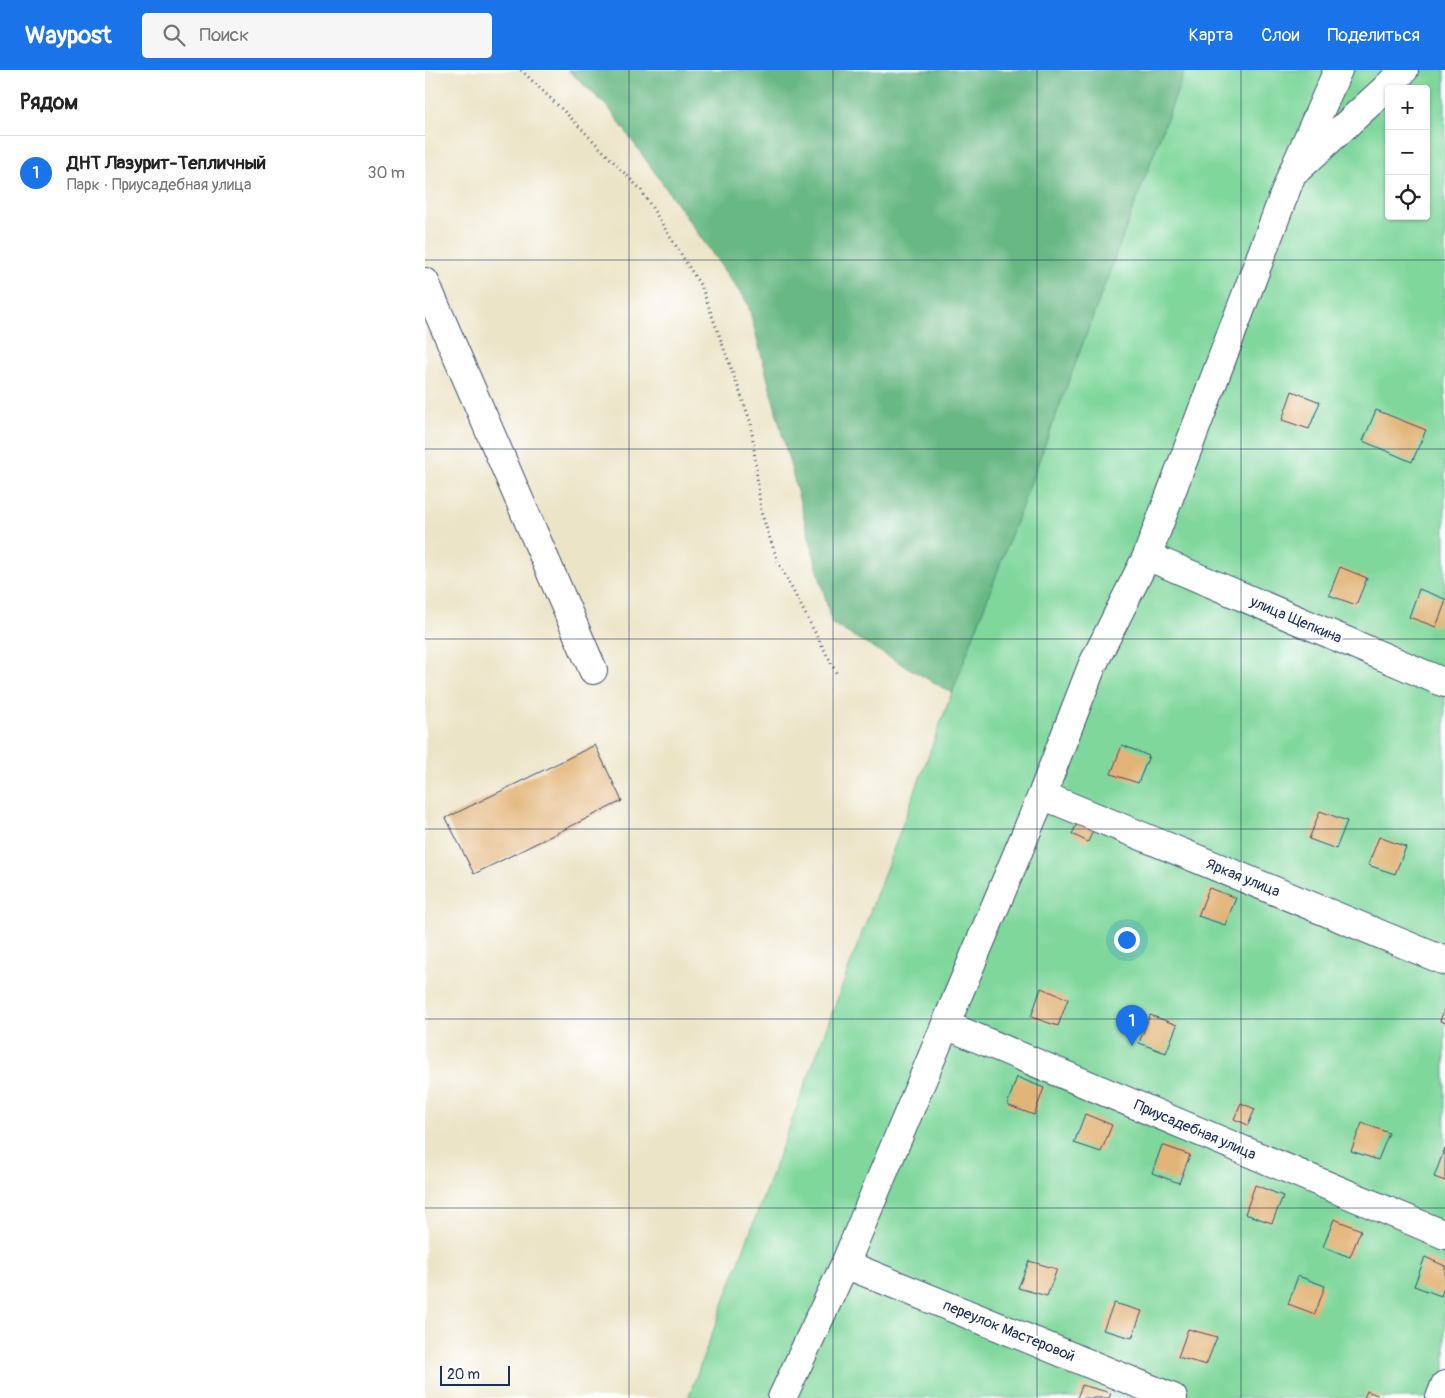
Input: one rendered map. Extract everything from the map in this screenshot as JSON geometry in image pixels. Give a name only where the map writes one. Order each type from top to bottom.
[{"type":"street","points":[[782,1398],[845,1264],[1042,795],[1092,666],[1147,556],[1292,174],[1338,70]]},
{"type":"street","points":[[1292,174],[1404,70]]},
{"type":"street","points":[[425,282],[593,670]]},
{"type":"street","name":"улица Щепкина","points":[[1147,556],[1445,683]]},
{"type":"street","name":"Яркая улица","points":[[1042,795],[1445,961]]},
{"type":"street","name":"Приусадебная улица","points":[[946,1025],[1445,1235]]},
{"type":"street","name":"переулок Мастеровой","points":[[845,1264],[1173,1398]]},
{"type":"street","points":[[1440,1398],[1445,1385]]},
{"type":"path","points":[[521,70],[641,190],[702,288],[751,423],[761,512],[778,562],[838,676]]},
{"type":"green space","points":[[568,70],[1185,70],[952,693],[832,624],[748,304],[609,108]]},
{"type":"green space","points":[[1185,70],[1445,70],[1445,1398],[688,1398]]},
{"type":"building","points":[[1292,391],[1320,402],[1309,429],[1282,420]]},
{"type":"building","points":[[1376,410],[1426,430],[1412,462],[1363,441]]},
{"type":"building","points":[[1340,567],[1367,578],[1356,605],[1329,595]]},
{"type":"building","points":[[1419,589],[1445,599],[1436,627],[1409,617]]},
{"type":"building","points":[[595,745],[622,801],[474,874],[446,818]]},
{"type":"building","points":[[1122,745],[1149,756],[1138,783],[1111,774]]},
{"type":"building","points":[[1320,811],[1347,821],[1336,849],[1309,839]]},
{"type":"building","points":[[1078,821],[1094,828],[1088,842],[1072,834]]},
{"type":"building","points":[[1379,837],[1406,847],[1395,874],[1368,865]]},
{"type":"building","points":[[1209,888],[1236,898],[1225,925],[1198,916]]},
{"type":"building","points":[[1041,988],[1068,999],[1058,1026],[1031,1017]]},
{"type":"building","points":[[1445,1007],[1445,1023],[1440,1021]]},
{"type":"building","points":[[1150,1015],[1177,1025],[1166,1053],[1139,1043]]},
{"type":"building","points":[[1017,1077],[1044,1088],[1034,1115],[1007,1105]]},
{"type":"building","points":[[1241,1103],[1255,1109],[1248,1125],[1234,1119]]},
{"type":"building","points":[[1085,1114],[1112,1125],[1101,1152],[1074,1143]]},
{"type":"building","points":[[1362,1123],[1389,1133],[1378,1160],[1351,1151]]},
{"type":"building","points":[[1162,1145],[1190,1155],[1179,1183],[1152,1173]]},
{"type":"building","points":[[1445,1148],[1445,1181],[1434,1177]]},
{"type":"building","points":[[1255,1185],[1283,1196],[1272,1223],[1245,1214]]},
{"type":"building","points":[[1334,1219],[1361,1230],[1350,1257],[1323,1247]]},
{"type":"building","points":[[1425,1257],[1445,1266],[1445,1285],[1441,1296],[1414,1286]]},
{"type":"building","points":[[1029,1261],[1057,1269],[1047,1296],[1018,1288]]},
{"type":"building","points":[[1298,1276],[1325,1286],[1315,1314],[1288,1304]]},
{"type":"building","points":[[1114,1303],[1142,1311],[1132,1338],[1103,1330]]},
{"type":"building","points":[[1188,1329],[1217,1337],[1206,1365],[1178,1357]]},
{"type":"building","points":[[1082,1385],[1111,1393],[1109,1398],[1077,1398]]},
{"type":"building","points":[[1367,1391],[1385,1398],[1364,1398]]},
{"type":"place","name":"ДНТ Лазурит-Тепличный","points":[[1132,1046]]}]
